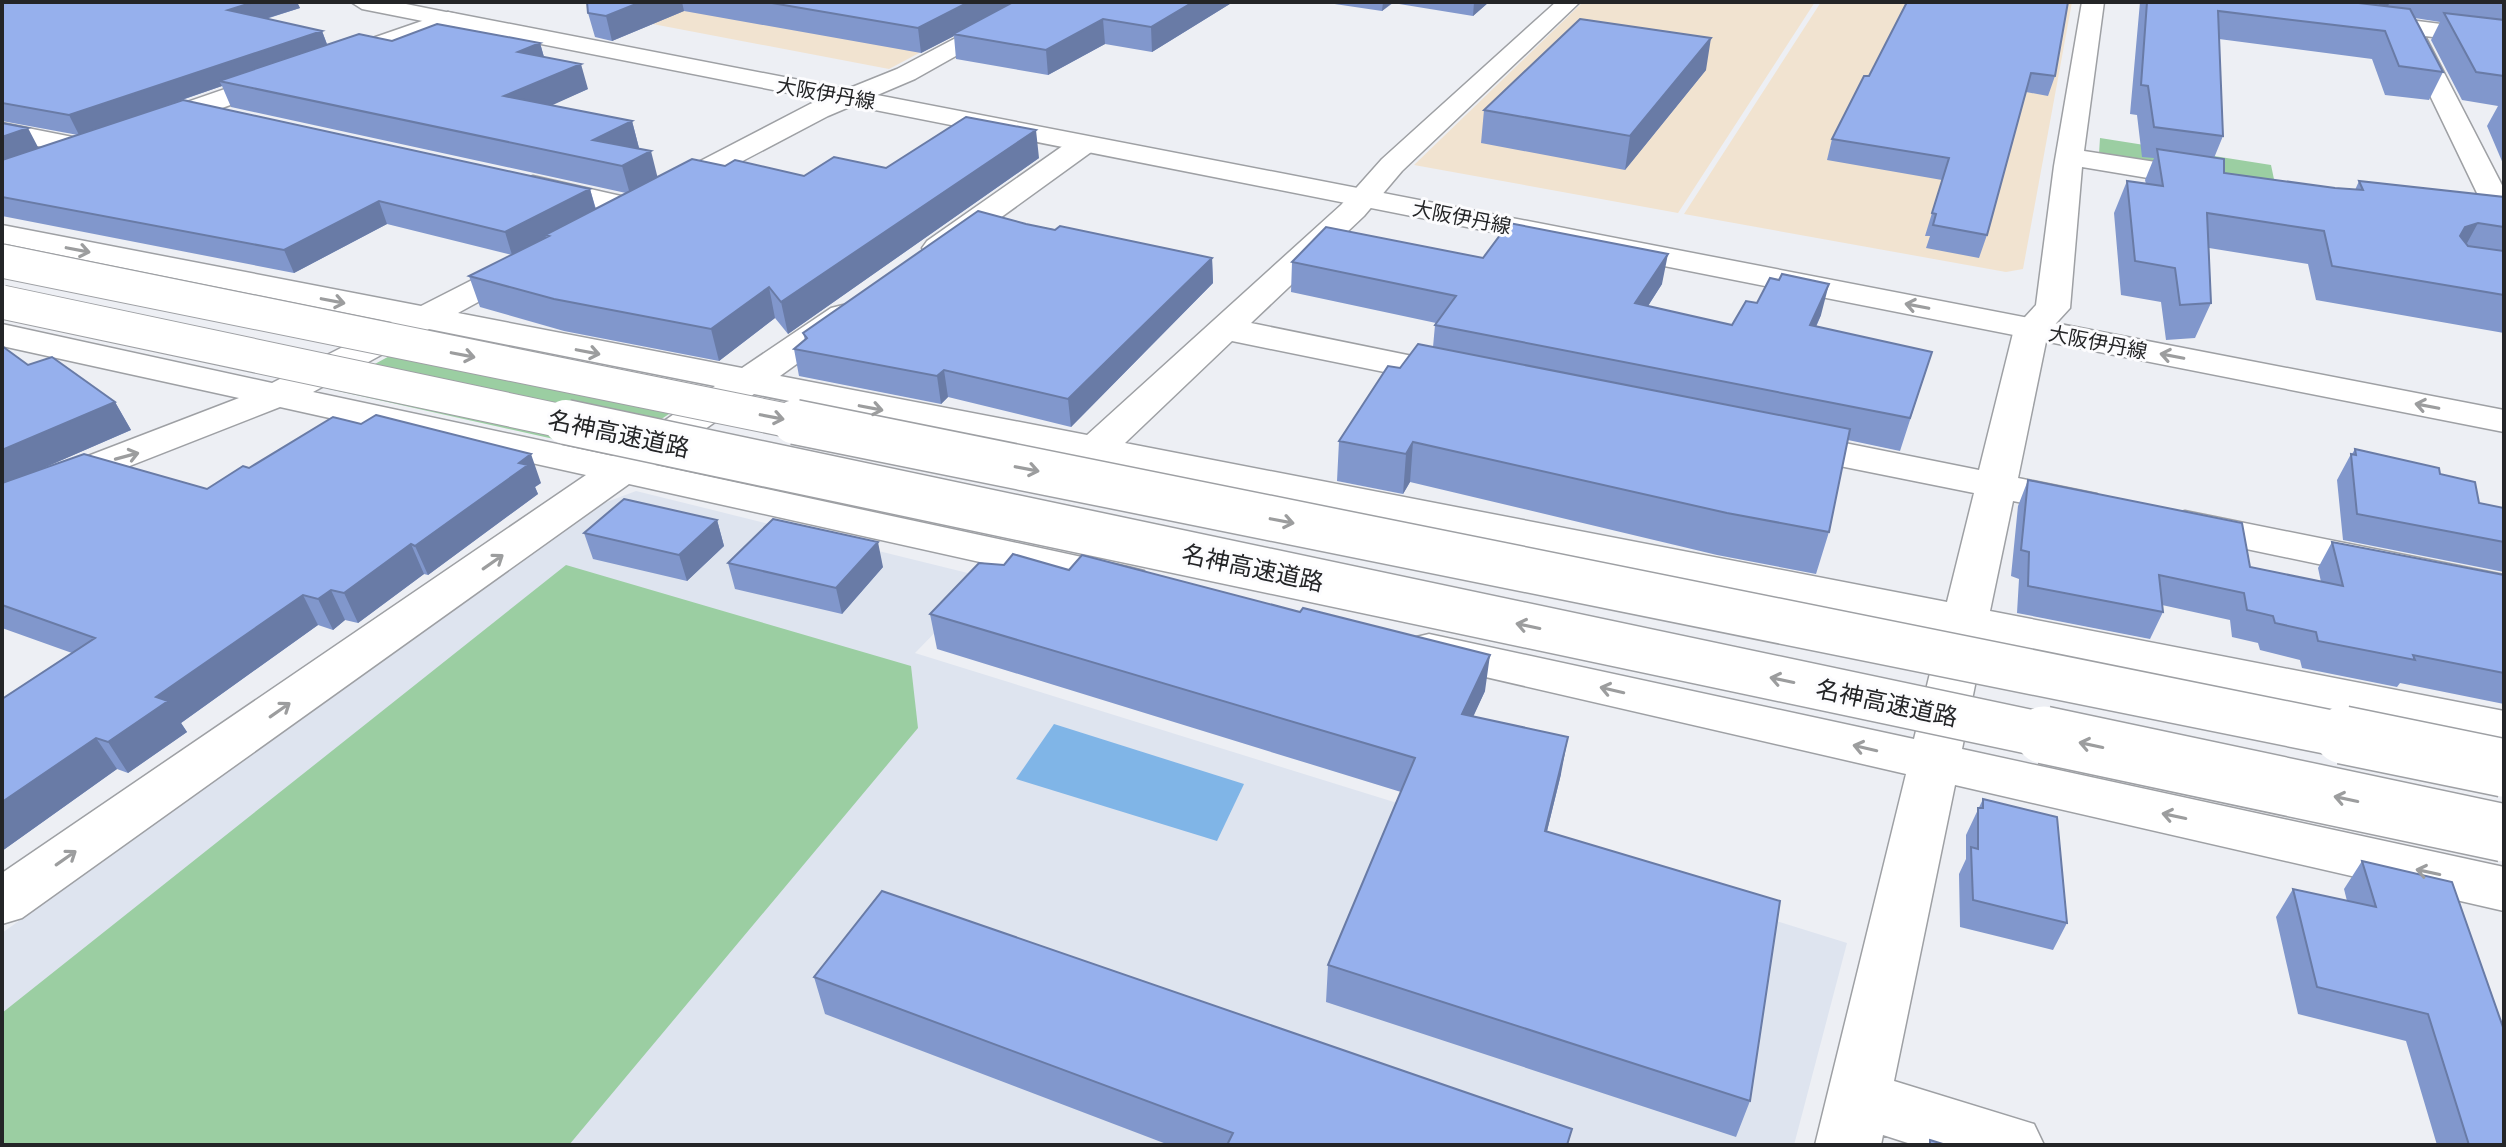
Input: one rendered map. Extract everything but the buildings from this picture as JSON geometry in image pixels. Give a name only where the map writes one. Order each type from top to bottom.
[{"type":"main road","points":[[362,2],[461,9]]},
{"type":"main road","points":[[592,228],[1041,2]]},
{"type":"main road","points":[[1026,558],[1099,452],[1353,210],[1368,190],[1569,2]]},
{"type":"main road","points":[[2011,1145],[1853,1122],[1963,621],[1995,485],[2042,318],[2093,2]]},
{"type":"main road","points":[[29,166],[461,9]]},
{"type":"main road","name":"大阪伊丹線","points":[[461,9],[882,84],[1368,190],[2042,318],[2504,393]]},
{"type":"main road","name":"大阪伊丹線","points":[[461,9],[850,97],[1084,144],[1368,190]]},
{"type":"main road","points":[[2354,11],[2409,27],[2504,39]]},
{"type":"main road","points":[[2409,27],[2504,218]]},
{"type":"main road","points":[[191,109],[238,120]]},
{"type":"main road","points":[[2450,110],[2477,114]]},
{"type":"main road","points":[[2,131],[103,140]]},
{"type":"main road","points":[[910,267],[1084,144]]},
{"type":"main road","points":[[2070,157],[2240,184]]},
{"type":"main road","points":[[511,180],[632,207]]},
{"type":"main road","points":[[2473,215],[2504,218]]},
{"type":"main road","points":[[2,234],[746,384],[2504,728]]},
{"type":"main road","points":[[2,504],[105,462],[143,451],[276,395],[552,249]]},
{"type":"main road","name":"名神高速道路","points":[[2,261],[2504,768]]},
{"type":"main road","points":[[2,902],[624,471],[872,294]]},
{"type":"main road","name":"名神高速道路","points":[[2,302],[2504,833]]},
{"type":"main road","name":"大阪伊丹線","points":[[2042,318],[2504,421]]},
{"type":"main road","points":[[1226,329],[1498,385]]},
{"type":"main road","points":[[2,335],[1256,610]]},
{"type":"main road","points":[[1746,435],[2504,589]]},
{"type":"main road","points":[[1395,641],[2504,889]]},
{"type":"shaded area","points":[[1015,2],[889,69],[637,21],[654,10]]},
{"type":"shaded area","points":[[1583,2],[1815,2],[1678,213],[1414,165]]},
{"type":"shaded area","points":[[1821,2],[2072,2],[2023,269],[2006,272],[1684,214]]},
{"type":"shaded area","points":[[636,491],[988,578],[915,653],[1847,943],[1794,1145],[2,1145],[2,933],[599,505]]},
{"type":"green space","points":[[2100,138],[2271,165],[2275,184],[2099,154]]},
{"type":"green space","points":[[428,335],[705,390],[612,452],[329,389]]},
{"type":"green space","points":[[566,565],[911,666],[918,728],[569,1145],[2,1145],[2,1013]]},
{"type":"water","points":[[1054,724],[1244,784],[1217,841],[1016,779]]}]
